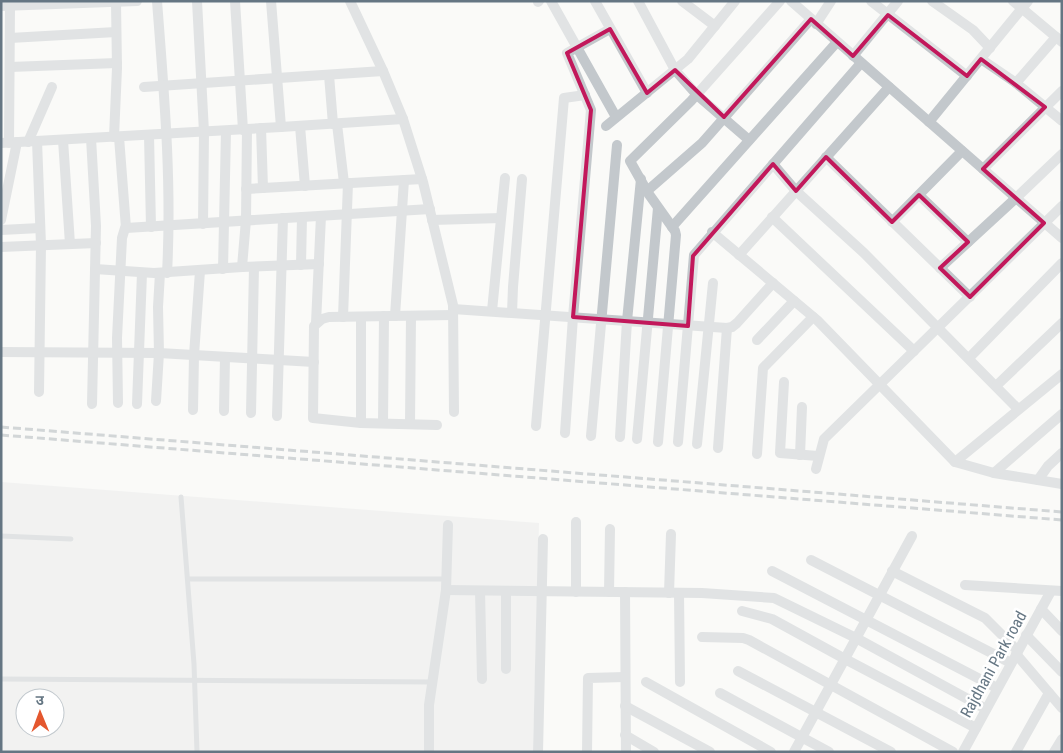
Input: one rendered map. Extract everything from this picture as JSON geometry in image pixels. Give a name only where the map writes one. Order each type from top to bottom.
[{"type":"street","points":[[1,220],[9,143],[10,38],[6,6],[137,1]]},
{"type":"street","points":[[156,401],[159,353],[158,307],[169,226],[167,134],[157,1]]},
{"type":"street","points":[[197,1],[204,132],[203,224]]},
{"type":"street","points":[[236,1],[240,80],[245,130],[246,220],[242,267]]},
{"type":"street","points":[[271,1],[281,127]]},
{"type":"street","points":[[350,1],[403,119],[430,209],[453,312],[454,412]]},
{"type":"street","points":[[551,1],[616,117]]},
{"type":"street","points":[[595,1],[646,93]]},
{"type":"street","points":[[638,1],[675,70],[697,95],[749,140]]},
{"type":"street","points":[[682,1],[715,26]]},
{"type":"street","points":[[658,442],[676,238],[672,226],[658,208],[630,162],[631,158],[697,95],[780,1]]},
{"type":"street","points":[[791,1],[1062,238]]},
{"type":"street","points":[[647,191],[702,143],[724,117],[814,22],[831,1]]},
{"type":"street","points":[[871,1],[967,76]]},
{"type":"street","points":[[678,442],[694,255],[773,164],[857,59],[898,1]]},
{"type":"street","points":[[932,1],[976,32],[990,48]]},
{"type":"street","points":[[1013,1],[1025,5],[1059,39],[1016,83]]},
{"type":"street","points":[[606,126],[688,59],[733,2]]},
{"type":"street","points":[[116,3],[117,137],[125,228],[122,235],[118,338],[118,403]]},
{"type":"street","points":[[929,122],[1025,5]]},
{"type":"street","points":[[565,433],[572,317],[591,110],[567,53],[610,29]]},
{"type":"street","points":[[10,38],[116,32]]},
{"type":"street","points":[[672,226],[837,42]]},
{"type":"street","points":[[982,59],[1016,83],[1062,121]]},
{"type":"street","points":[[10,67],[117,64]]},
{"type":"street","points":[[144,87],[383,71]]},
{"type":"street","points":[[329,75],[335,124],[346,183],[347,214],[343,317]]},
{"type":"street","points":[[39,392],[41,245],[33,141],[52,87]]},
{"type":"street","points":[[739,255],[889,87]]},
{"type":"street","points":[[982,168],[1062,91]]},
{"type":"street","points":[[536,426],[564,98],[585,95]]},
{"type":"street","points":[[9,143],[403,119]]},
{"type":"street","points":[[300,126],[305,186]]},
{"type":"street","points":[[262,128],[263,188]]},
{"type":"street","points":[[222,269],[226,130]]},
{"type":"street","points":[[149,135],[152,226]]},
{"type":"street","points":[[91,138],[96,243],[92,404]]},
{"type":"street","points":[[63,140],[70,244]]},
{"type":"street","points":[[591,436],[617,145]]},
{"type":"street","points":[[892,222],[962,151]]},
{"type":"street","points":[[940,268],[1062,154]]},
{"type":"street","points":[[826,157],[970,297]]},
{"type":"street","points":[[773,164],[796,191],[864,252],[1018,409]]},
{"type":"street","points":[[492,311],[505,178]]},
{"type":"street","points":[[246,189],[422,179]]},
{"type":"street","points":[[512,313],[522,179]]},
{"type":"street","points":[[620,437],[627,321],[641,179]]},
{"type":"street","points":[[383,423],[389,316],[404,180]]},
{"type":"street","points":[[919,195],[968,242]]},
{"type":"street","points":[[816,469],[824,439],[1062,206]]},
{"type":"street","points":[[637,439],[658,208]]},
{"type":"street","points":[[125,228],[430,209]]},
{"type":"street","points":[[322,216],[316,323],[314,326],[313,418],[361,423],[437,425]]},
{"type":"street","points":[[301,265],[302,217]]},
{"type":"street","points":[[277,416],[283,218]]},
{"type":"street","points":[[432,220],[501,218]]},
{"type":"street","points":[[772,218],[914,351]]},
{"type":"street","points":[[1,230],[40,228]]},
{"type":"street","points":[[712,232],[814,317],[955,462],[994,473],[1062,484]]},
{"type":"street","points":[[1,247],[96,243]]},
{"type":"street","points":[[969,358],[1062,263]]},
{"type":"street","points":[[95,269],[164,273],[319,264]]},
{"type":"street","points":[[251,413],[254,267]]},
{"type":"street","points":[[193,410],[194,355],[200,271]]},
{"type":"street","points":[[138,404],[142,273]]},
{"type":"street","points":[[697,444],[713,283]]},
{"type":"street","points":[[316,323],[329,317],[411,316],[492,311],[727,328],[737,323],[773,284]]},
{"type":"street","points":[[757,340],[794,301]]},
{"type":"street","points":[[361,316],[361,423]]},
{"type":"street","points":[[410,424],[411,316]]},
{"type":"street","points":[[757,454],[763,368],[814,317]]},
{"type":"street","points":[[996,386],[1062,323]]},
{"type":"street","points":[[718,448],[727,328]]},
{"type":"street","points":[[1,352],[159,353],[314,362]]},
{"type":"street","points":[[224,412],[225,357]]},
{"type":"street","points":[[955,462],[1062,374]]},
{"type":"street","points":[[784,382],[780,453],[818,456]]},
{"type":"street","points":[[800,455],[802,407]]},
{"type":"street","points":[[994,473],[1062,414]]},
{"type":"street","points":[[1038,480],[1048,466],[1062,453]]},
{"type":"street","points":[[576,522],[576,592]]},
{"type":"street","points":[[429,752],[429,705],[446,590],[448,525]]},
{"type":"street","points":[[609,592],[610,529]]},
{"type":"street","points":[[671,534],[680,682]]},
{"type":"street","points":[[794,752],[912,536]]},
{"type":"street","points":[[538,752],[543,539]]},
{"type":"street","points":[[810,560],[879,596],[1015,656]]},
{"type":"street","points":[[892,571],[985,618],[1015,656],[1062,708]]},
{"type":"street","points":[[772,572],[997,688]]},
{"type":"street","points":[[965,585],[1062,591]]},
{"type":"street","points":[[446,590],[674,593],[774,598],[856,638],[986,708]]},
{"type":"street","name":"Rajdhani Park road","points":[[963,752],[1050,590]]},
{"type":"street","points":[[480,591],[482,679]]},
{"type":"street","points":[[506,591],[506,669]]},
{"type":"street","points":[[624,592],[626,752]]},
{"type":"street","points":[[1040,609],[1062,631]]},
{"type":"street","points":[[742,611],[772,619],[976,728]]},
{"type":"street","points":[[1026,635],[1062,672]]},
{"type":"street","points":[[702,637],[743,638],[749,640],[953,752]]},
{"type":"street","points":[[738,671],[890,752]]},
{"type":"street","points":[[587,752],[588,678],[625,676]]},
{"type":"street","points":[[646,682],[771,752]]},
{"type":"street","points":[[720,693],[829,752]]},
{"type":"street","points":[[1016,752],[1049,693]]},
{"type":"street","points":[[625,706],[710,752]]},
{"type":"street","points":[[625,735],[654,752]]},
{"type":"street","points":[[1054,752],[1062,738]]},
{"type":"lane","points":[[182,497],[195,681],[197,752]]},
{"type":"lane","points":[[1,536],[71,539]]},
{"type":"lane","points":[[188,579],[446,579]]},
{"type":"lane","points":[[1,680],[432,682]]},
{"type":"highlighted area","points":[[888,15],[967,76],[981,59],[1045,107],[983,169],[1044,223],[970,297],[940,268],[968,242],[919,195],[892,222],[826,157],[796,191],[773,164],[693,256],[688,326],[573,317],[591,110],[567,53],[610,29],[647,93],[675,70],[724,117],[811,19],[853,56]]},
{"type":"shaded area","points":[[1,482],[539,523],[533,752],[1,752]]},
{"type":"railway","points":[[1,427],[1062,512]]},
{"type":"railway","points":[[1,435],[1062,520]]}]
